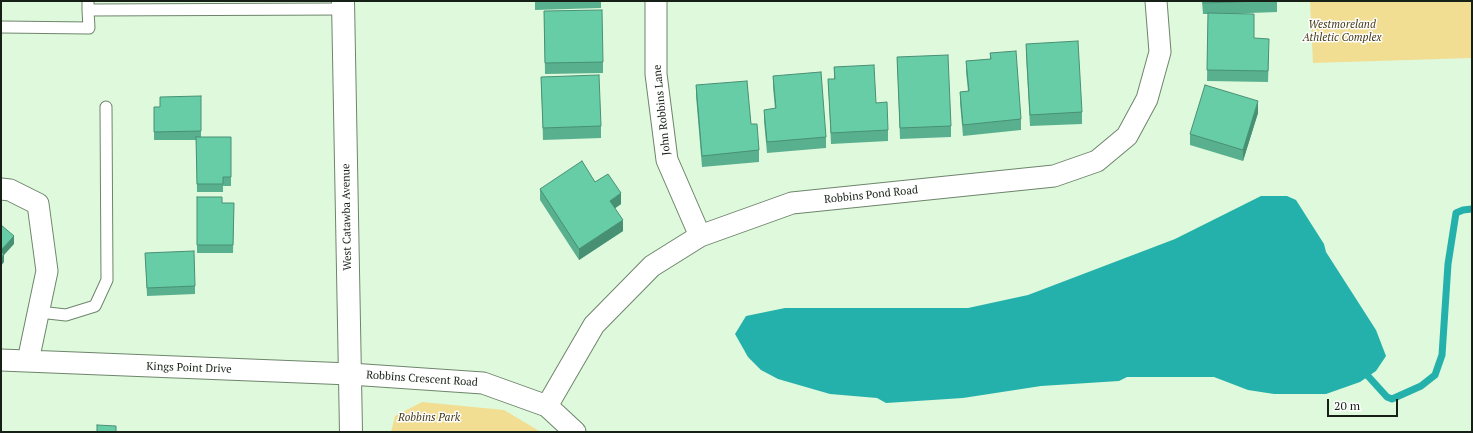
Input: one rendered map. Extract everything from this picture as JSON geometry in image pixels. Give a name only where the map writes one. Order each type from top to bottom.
[{"type":"main road","name":"West Catawba Avenue","points":[[343,5],[351,432]]},
{"type":"street","name":"John Robbins Lane","points":[[656,1],[656,74],[667,160],[700,236]]},
{"type":"street","name":"Robbins Pond Road","points":[[547,406],[594,325],[652,266],[700,236],[792,203],[1054,176],[1097,161],[1127,136],[1147,99],[1160,52],[1156,1]]},
{"type":"street","points":[[1,189],[10,190],[38,204],[47,271],[28,361]]},
{"type":"street","name":"Kings Point Drive","points":[[1,360],[350,374]]},
{"type":"street","name":"Robbins Crescent Road","points":[[350,374],[419,380],[483,383],[547,406],[575,432]]},
{"type":"lane","points":[[1,27],[88,28],[88,6],[343,5]]},
{"type":"lane","points":[[39,312],[66,315],[95,306],[108,280],[106,107]]},
{"type":"green space","name":"Westmoreland Athletic Complex","points":[[1310,1],[1472,1],[1472,58],[1313,63]]},
{"type":"green space","name":"Robbins Park","points":[[422,402],[504,410],[541,432],[391,432],[395,416]]},
{"type":"water","points":[[1261,196],[1287,196],[1296,200],[1324,244],[1326,252],[1376,330],[1386,356],[1376,371],[1360,382],[1326,394],[1274,394],[1248,390],[1214,377],[1127,377],[1119,381],[1041,386],[963,398],[886,403],[877,398],[830,394],[778,379],[761,370],[748,357],[735,334],[746,316],[785,308],[968,308],[1028,295],[1175,239]]},
{"type":"building","points":[[1203,1],[1262,1],[1203,3]]},
{"type":"building","points":[[602,10],[603,62],[545,63],[544,11]]},
{"type":"building","points":[[1208,13],[1254,14],[1254,38],[1269,39],[1268,71],[1207,70]]},
{"type":"building","points":[[1078,41],[1082,112],[1030,115],[1026,44]]},
{"type":"building","points":[[1016,51],[1021,119],[963,125],[960,92],[969,91],[966,61],[991,59],[990,53]]},
{"type":"building","points":[[948,55],[951,126],[900,128],[897,57]]},
{"type":"building","points":[[874,65],[876,103],[887,102],[888,130],[831,133],[828,79],[835,79],[834,67]]},
{"type":"building","points":[[821,72],[826,137],[767,142],[764,110],[776,108],[773,76]]},
{"type":"building","points":[[599,75],[601,126],[543,128],[541,77]]},
{"type":"building","points":[[747,81],[751,124],[757,124],[759,150],[702,156],[696,85]]},
{"type":"building","points":[[1205,85],[1258,101],[1243,150],[1190,134]]},
{"type":"building","points":[[201,96],[201,131],[154,132],[154,107],[160,107],[160,97]]},
{"type":"building","points":[[196,137],[231,137],[231,177],[223,177],[223,184],[197,184]]},
{"type":"building","points":[[582,161],[595,182],[608,174],[621,193],[610,201],[623,220],[579,249],[540,189]]},
{"type":"building","points":[[197,197],[222,197],[222,203],[234,203],[233,245],[197,245]]},
{"type":"building","points":[[1,225],[14,236],[1,250]]},
{"type":"building","points":[[194,251],[195,286],[147,288],[145,253]]},
{"type":"building","points":[[97,425],[116,426],[116,432],[97,432]]},
{"type":"waterway","points":[[1362,371],[1387,397],[1392,399],[1421,386],[1435,375],[1442,355],[1448,264],[1456,213],[1463,210],[1472,209]]}]
